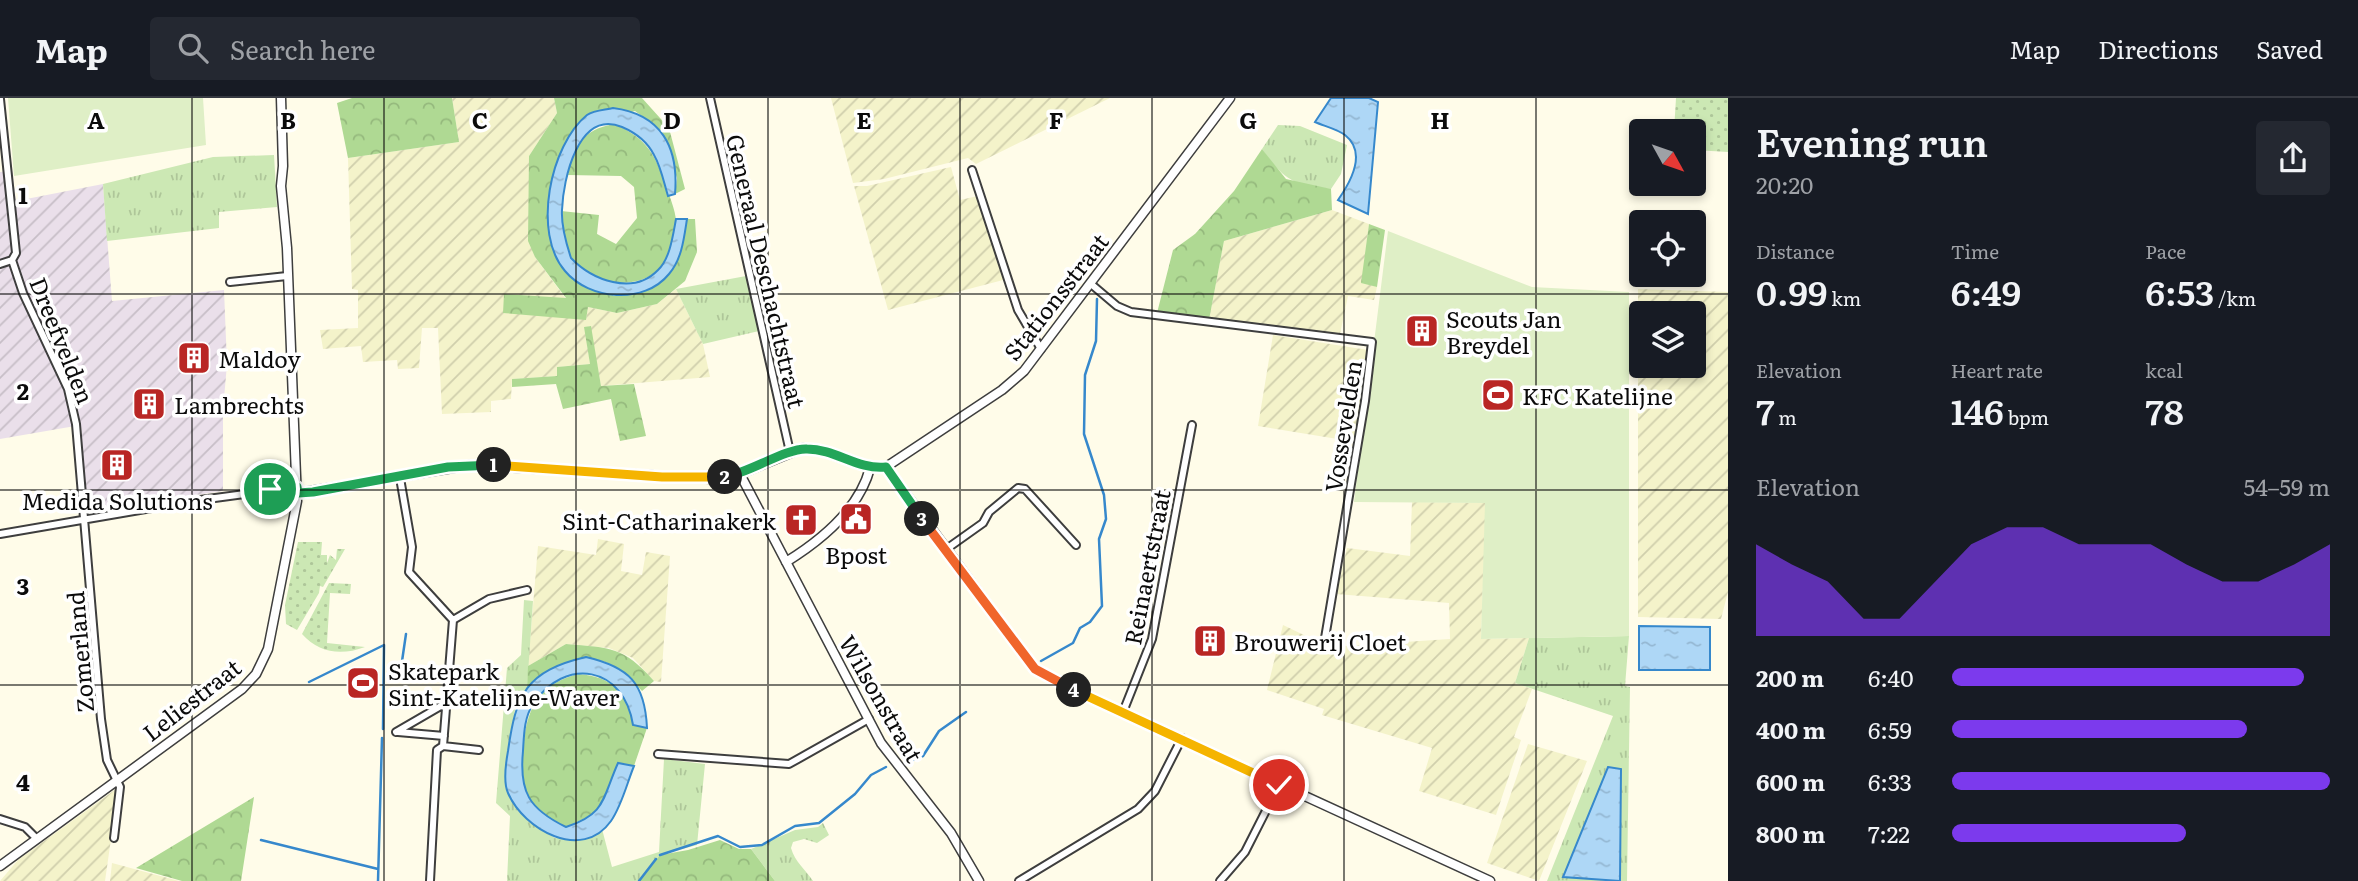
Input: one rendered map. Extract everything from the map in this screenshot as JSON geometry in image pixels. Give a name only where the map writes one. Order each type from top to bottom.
[{"type":"street","name":"Leliestraat","points":[[0,866],[242,689],[256,674],[274,630],[297,490],[281,186],[284,166],[281,98]]},
{"type":"street","name":"Generaal Deschachtstraat","points":[[710,98],[790,452]]},
{"type":"street","name":"Stationsstraat","points":[[870,468],[886,467],[1002,390],[1041,349],[1230,98]]},
{"type":"street","name":"Dreefvelden","points":[[0,99],[16,253],[12,260],[0,264]]},
{"type":"street","points":[[972,170],[1018,310],[1041,349]]},
{"type":"street","name":"Dreefvelden","points":[[12,260],[23,293],[73,403],[85,518]]},
{"type":"street","points":[[230,282],[287,276]]},
{"type":"street","name":"Vossevelden","points":[[1091,284],[1117,306],[1131,312],[1372,342],[1365,401],[1325,638]]},
{"type":"street","name":"Reinaertstraat","points":[[1123,712],[1152,639],[1192,425]]},
{"type":"street","points":[[0,534],[183,502],[400,478],[448,467],[498,464],[700,479],[740,474],[803,448],[819,450],[870,468],[853,504],[807,549],[786,562]]},
{"type":"street","points":[[886,467],[1035,669],[1490,881]]},
{"type":"street","name":"Wilsonstraat","points":[[740,474],[898,769],[951,833],[979,881]]},
{"type":"street","points":[[400,478],[412,547],[409,572],[453,620],[443,747]]},
{"type":"street","points":[[945,550],[983,523],[989,512],[1011,490],[1018,488],[1025,489],[1076,545]]},
{"type":"street","name":"Zomerland","points":[[85,518],[101,719],[107,760],[118,779]]},
{"type":"street","points":[[453,620],[489,599],[527,590]]},
{"type":"street","points":[[444,736],[397,732],[446,704]]},
{"type":"street","points":[[658,754],[789,764],[869,719]]},
{"type":"street","points":[[1018,881],[1138,810],[1155,791],[1182,738]]},
{"type":"street","points":[[430,881],[437,750],[443,747],[478,750]]},
{"type":"street","points":[[114,838],[121,800],[118,779]]},
{"type":"street","points":[[1220,881],[1245,852],[1279,785]]},
{"type":"street","points":[[0,819],[25,827],[36,838]]},
{"type":"shaded area","points":[[12,171],[16,201],[103,184],[112,301],[224,290],[227,364],[223,410],[223,491],[98,510],[89,505],[85,495],[81,425],[0,439],[0,172]]},
{"type":"green space","points":[[8,98],[203,98],[206,145],[14,176]]},
{"type":"green space","points":[[352,98],[452,98],[459,142],[348,158],[337,103]]},
{"type":"green space","points":[[452,98],[554,98],[557,113],[529,156],[535,257],[566,299],[504,294],[586,319],[588,307],[617,313],[657,304],[676,289],[703,344],[710,377],[601,386],[590,326],[585,328],[590,364],[558,367],[557,376],[512,379],[511,399],[491,401],[491,412],[442,414],[438,328],[422,328],[419,368],[398,369],[397,360],[363,362],[361,346],[323,349],[320,330],[358,328],[358,290],[352,289],[348,158],[459,142]]},
{"type":"green space","points":[[554,98],[642,98],[669,128],[685,189],[675,194],[677,178],[662,131],[635,111],[573,130],[559,159],[552,201],[552,248],[614,296],[647,287],[667,274],[679,252],[687,219],[695,219],[697,252],[685,281],[657,304],[617,313],[588,307],[586,320],[503,313],[504,294],[566,298],[535,257],[528,241],[529,156],[557,113]]},
{"type":"green space","points":[[831,98],[1110,98],[976,164],[968,158],[884,179],[853,183]]},
{"type":"green space","points":[[1676,98],[1728,98],[1728,152],[1706,151],[1706,119],[1675,119]]},
{"type":"green space","points":[[614,124],[633,134],[652,153],[672,202],[676,222],[670,248],[661,267],[647,277],[624,283],[599,279],[578,267],[566,247],[561,211],[599,215],[597,234],[616,244],[637,218],[634,187],[621,176],[568,175],[582,140],[594,130]]},
{"type":"green space","points":[[1278,125],[1300,126],[1347,145],[1341,174],[1331,189],[1308,186],[1290,179],[1269,159],[1262,149]]},
{"type":"green space","points":[[1262,149],[1286,179],[1331,189],[1332,210],[1224,241],[1209,320],[1157,313],[1173,250],[1195,234],[1234,191]]},
{"type":"green space","points":[[274,155],[277,207],[219,212],[219,228],[107,241],[103,184],[213,157]]},
{"type":"green space","points":[[951,167],[960,200],[978,196],[1007,279],[888,310],[854,186],[867,186]]},
{"type":"green space","points":[[1332,210],[1369,224],[1362,282],[1377,287],[1374,300],[1348,296],[1340,334],[1209,320],[1224,241]]},
{"type":"green space","points":[[1369,224],[1385,230],[1377,287],[1361,283]]},
{"type":"green space","name":"KFC Katelijne","points":[[1388,231],[1532,287],[1629,292],[1629,636],[1481,639],[1485,503],[1354,502]]},
{"type":"green space","points":[[746,276],[759,331],[703,344],[676,289]]},
{"type":"green space","points":[[1638,289],[1728,292],[1728,592],[1721,619],[1638,617],[1638,378],[1706,378],[1706,301],[1638,301]]},
{"type":"green space","points":[[591,326],[601,386],[634,384],[646,436],[620,441],[611,399],[563,409],[556,384],[512,387],[512,379],[557,376],[557,367],[590,364],[584,327]]},
{"type":"green space","points":[[1273,335],[1368,350],[1356,442],[1258,426]]},
{"type":"green space","points":[[1412,502],[1486,503],[1481,639],[1529,638],[1515,683],[1532,689],[1514,737],[1521,740],[1496,815],[1419,791],[1432,748],[1322,715],[1324,709],[1267,690],[1283,625],[1329,647],[1450,639],[1449,603],[1336,594],[1347,548],[1410,556]]},
{"type":"green space","points":[[598,539],[624,544],[621,571],[642,575],[646,552],[670,556],[661,682],[654,681],[633,658],[609,648],[566,644],[528,666],[538,546],[596,555]]},
{"type":"green space","points":[[298,542],[322,542],[321,555],[327,555],[327,563],[330,555],[336,560],[337,549],[345,549],[323,587],[320,586],[319,593],[297,630],[286,624],[285,605]]},
{"type":"green space","points":[[329,583],[351,584],[350,594],[330,593],[327,643],[365,647],[331,651],[316,645],[302,634]]},
{"type":"green space","points":[[524,600],[533,601],[527,688],[516,704],[506,762],[507,791],[522,815],[555,838],[598,834],[602,829],[612,867],[659,852],[664,759],[705,764],[697,845],[660,855],[639,881],[507,881],[510,816],[496,803],[507,668],[521,655]]},
{"type":"green space","points":[[1629,636],[1625,686],[1630,687],[1627,881],[1547,881],[1613,716],[1515,683],[1529,638]]},
{"type":"green space","points":[[566,644],[615,651],[634,661],[654,681],[642,691],[614,666],[600,660],[586,659],[557,667],[527,688],[528,666]]},
{"type":"green space","points":[[579,674],[601,679],[616,688],[627,704],[633,725],[647,728],[634,766],[618,763],[598,812],[566,827],[540,814],[529,797],[523,774],[523,750],[527,723],[536,701],[553,684]]},
{"type":"green space","points":[[1528,744],[1587,761],[1539,881],[1487,863]]},
{"type":"green space","points":[[118,790],[105,881],[0,881],[18,860]]},
{"type":"green space","points":[[254,797],[241,881],[182,881],[136,868]]},
{"type":"green space","points":[[823,823],[829,835],[817,843],[804,839],[793,842],[791,848],[813,881],[775,881],[751,849],[795,830],[818,827]]},
{"type":"green space","points":[[720,840],[739,849],[751,849],[775,881],[639,881],[660,855]]},
{"type":"green space","points":[[112,863],[179,881],[110,881]]},
{"type":"water","points":[[1331,98],[1369,98],[1378,102],[1368,214],[1338,200],[1352,177],[1356,159],[1352,142],[1345,135],[1315,122]]},
{"type":"water","points":[[613,108],[644,117],[664,136],[674,162],[675,194],[668,196],[656,160],[641,138],[622,127],[607,124],[594,128],[576,150],[563,197],[562,222],[571,258],[601,278],[613,282],[637,282],[648,278],[662,265],[670,246],[676,219],[687,219],[682,248],[669,274],[646,291],[617,295],[588,288],[565,271],[555,255],[549,235],[548,213],[555,168],[574,129],[587,115]]},
{"type":"water","points":[[1639,626],[1710,627],[1710,670],[1639,670]]},
{"type":"water","points":[[586,657],[613,666],[632,679],[643,699],[647,728],[633,725],[627,705],[618,690],[606,680],[592,674],[576,674],[561,679],[546,689],[533,704],[525,727],[523,778],[529,798],[553,820],[566,827],[589,817],[601,804],[618,763],[634,766],[611,821],[599,833],[585,839],[570,840],[540,829],[516,807],[506,788],[506,766],[515,714],[527,688],[550,670]]},
{"type":"water","points":[[1608,767],[1621,769],[1620,881],[1563,877]]},
{"type":"waterway","points":[[1041,661],[1073,643],[1080,628],[1090,622],[1102,606],[1099,539],[1106,519],[1104,495],[1084,434],[1085,375],[1096,341],[1097,299]]},
{"type":"waterway","points":[[401,668],[406,634]]},
{"type":"waterway","points":[[309,682],[384,645],[383,729]]},
{"type":"waterway","points":[[905,763],[923,756],[939,731],[966,712]]},
{"type":"waterway","points":[[378,881],[382,738]]},
{"type":"waterway","points":[[660,855],[718,836],[740,847],[762,845],[795,826],[819,823],[855,794],[871,775],[886,767]]},
{"type":"waterway","points":[[261,840],[378,869]]},
{"type":"waterway","points":[[639,881],[656,859]]},
{"type":"place","name":"Scouts Jan Breydel","points":[[1422,331]]},
{"type":"place","name":"Maldoy","points":[[194,358]]},
{"type":"place","name":"KFC Katelijne","points":[[1498,395]]},
{"type":"place","name":"Lambrechts","points":[[149,404]]},
{"type":"place","name":"Medida Solutions","points":[[117,465]]},
{"type":"place","name":"Bpost","points":[[856,519]]},
{"type":"place","name":"Sint-Catharinakerk","points":[[801,520]]},
{"type":"place","name":"Brouwerij Cloet","points":[[1210,641]]},
{"type":"place","name":"Skatepark Sint-Katelijne-Waver","points":[[363,683]]},
{"type":"route","points":[[270,489],[297,487],[298,493],[313,492],[448,467],[498,464],[715,479],[740,474],[803,448],[819,450],[852,464],[870,468],[886,467],[914,509],[1035,669],[1052,680],[1279,785]]}]
